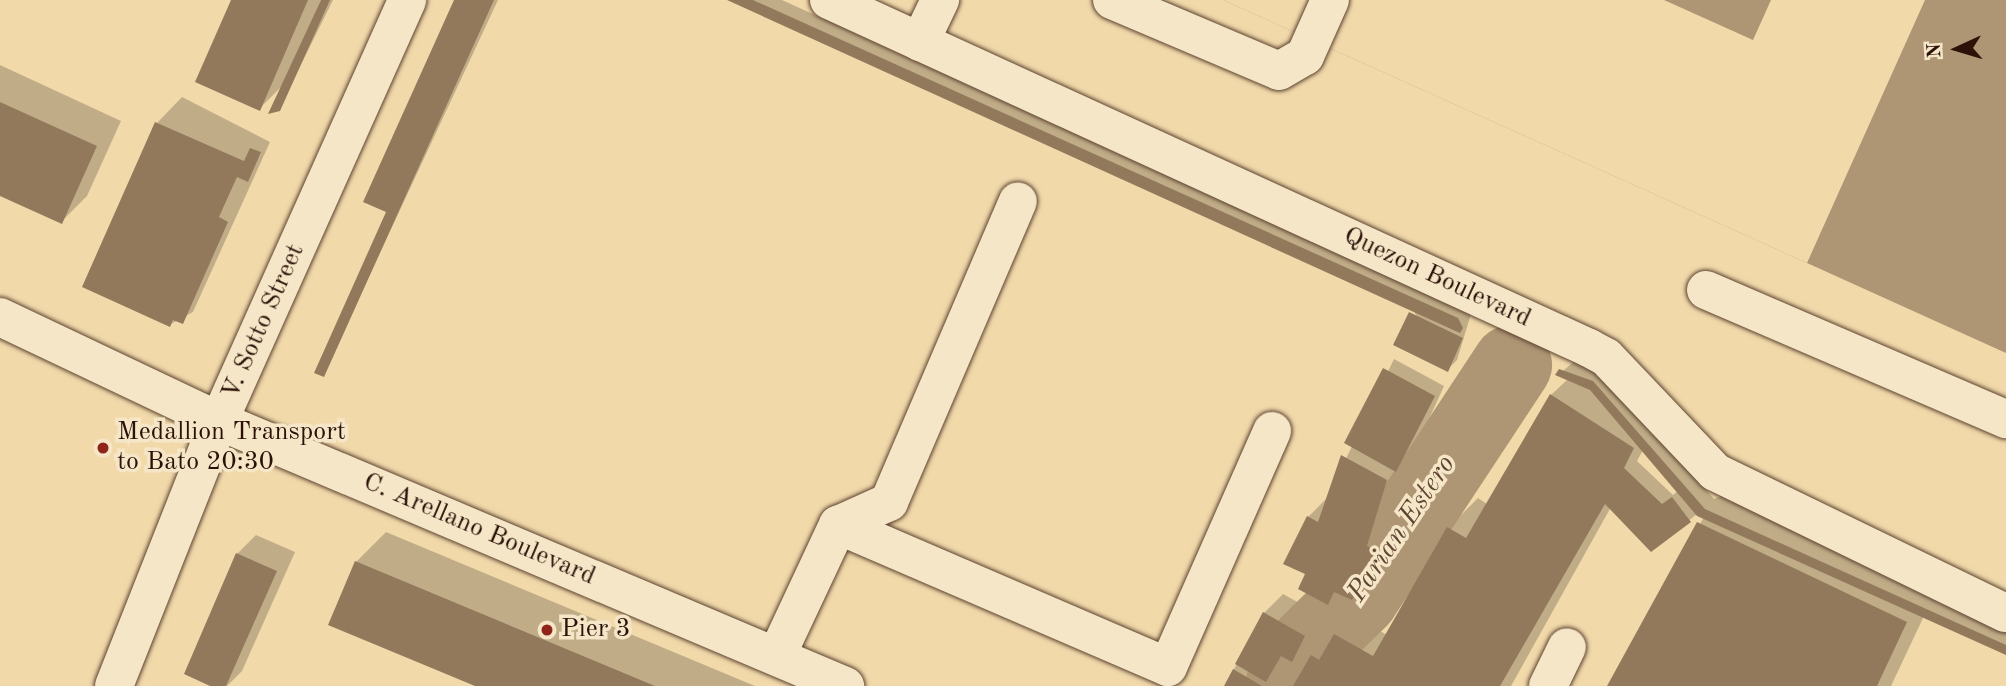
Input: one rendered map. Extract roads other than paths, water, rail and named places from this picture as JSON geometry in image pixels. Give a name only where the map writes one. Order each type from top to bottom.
[{"type":"street","name":"V. Sotto Street","points":[[114,686],[219,421],[407,0]]},
{"type":"street","name":"Quezon Boulevard","points":[[829,0],[1589,348],[1624,376],[1716,472],[2006,613]]},
{"type":"street","points":[[920,42],[940,0]]},
{"type":"street","points":[[1112,0],[1279,71],[1305,56],[1330,0]]},
{"type":"street","points":[[777,655],[838,525],[889,502],[1018,201]]},
{"type":"street","points":[[1706,290],[2006,419]]},
{"type":"street","name":"C. Arellano Boulevard","points":[[0,317],[219,421],[845,686]]},
{"type":"street","points":[[838,525],[1168,667],[1272,431]]},
{"type":"street","points":[[1548,686],[1567,647]]},
{"type":"waterway","name":"Parian Estero","points":[[1285,686],[1311,644],[1359,597],[1512,365]]},
{"type":"place","name":"Medallion Transport to Bato 20:30","points":[[103,448]]},
{"type":"place","name":"Pier 3","points":[[547,630]]}]
